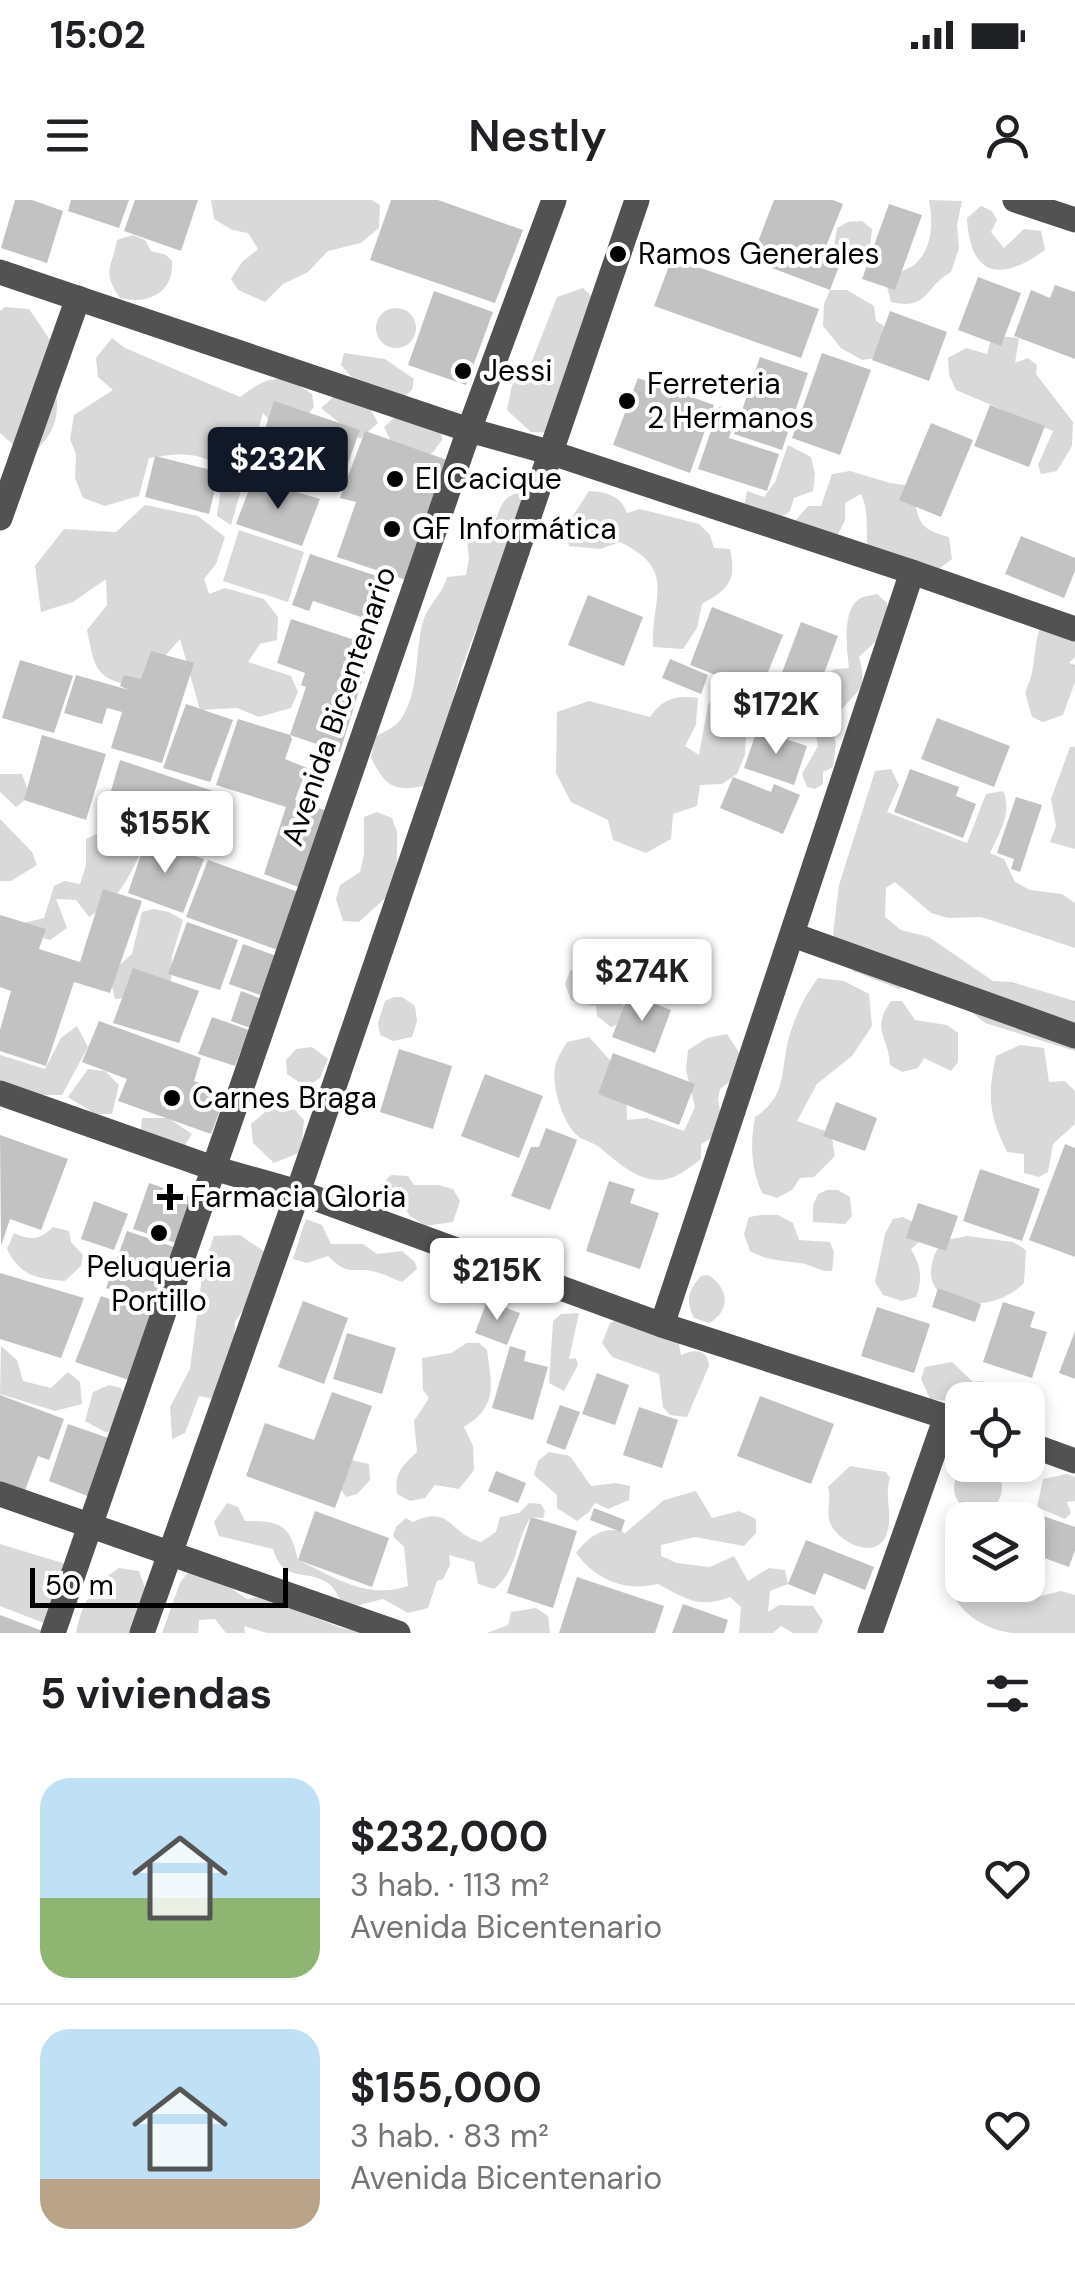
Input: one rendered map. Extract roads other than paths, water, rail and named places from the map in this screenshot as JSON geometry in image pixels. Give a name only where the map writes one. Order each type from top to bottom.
[{"type":"street","name":"Avenida Bicentenario","points":[[53,1633],[468,430],[554,200]]},
{"type":"street","points":[[142,1633],[298,1192],[637,200]]},
{"type":"street","points":[[1016,200],[1075,220]]},
{"type":"street","points":[[0,272],[1075,628]]},
{"type":"street","points":[[0,518],[78,298]]},
{"type":"street","points":[[662,1325],[912,572]]},
{"type":"street","points":[[793,935],[1075,1036]]},
{"type":"street","points":[[0,1092],[214,1168],[298,1192],[662,1325],[945,1417]]},
{"type":"street","points":[[870,1633],[945,1443]]},
{"type":"street","points":[[1045,1450],[1075,1461]]},
{"type":"street","points":[[0,1494],[398,1633]]},
{"type":"place","name":"Ramos Generales","points":[[618,254]]},
{"type":"place","name":"Jessi","points":[[463,371]]},
{"type":"place","name":"Ferreteria 2 Hermanos","points":[[627,401]]},
{"type":"place","name":"El Cacique","points":[[395,479]]},
{"type":"place","name":"GF Informática","points":[[392,529]]},
{"type":"place","name":"Carnes Braga","points":[[172,1098]]},
{"type":"place","name":"Farmacia Gloria","points":[[170,1197]]},
{"type":"place","name":"Peluqueria Portillo","points":[[159,1233]]}]
